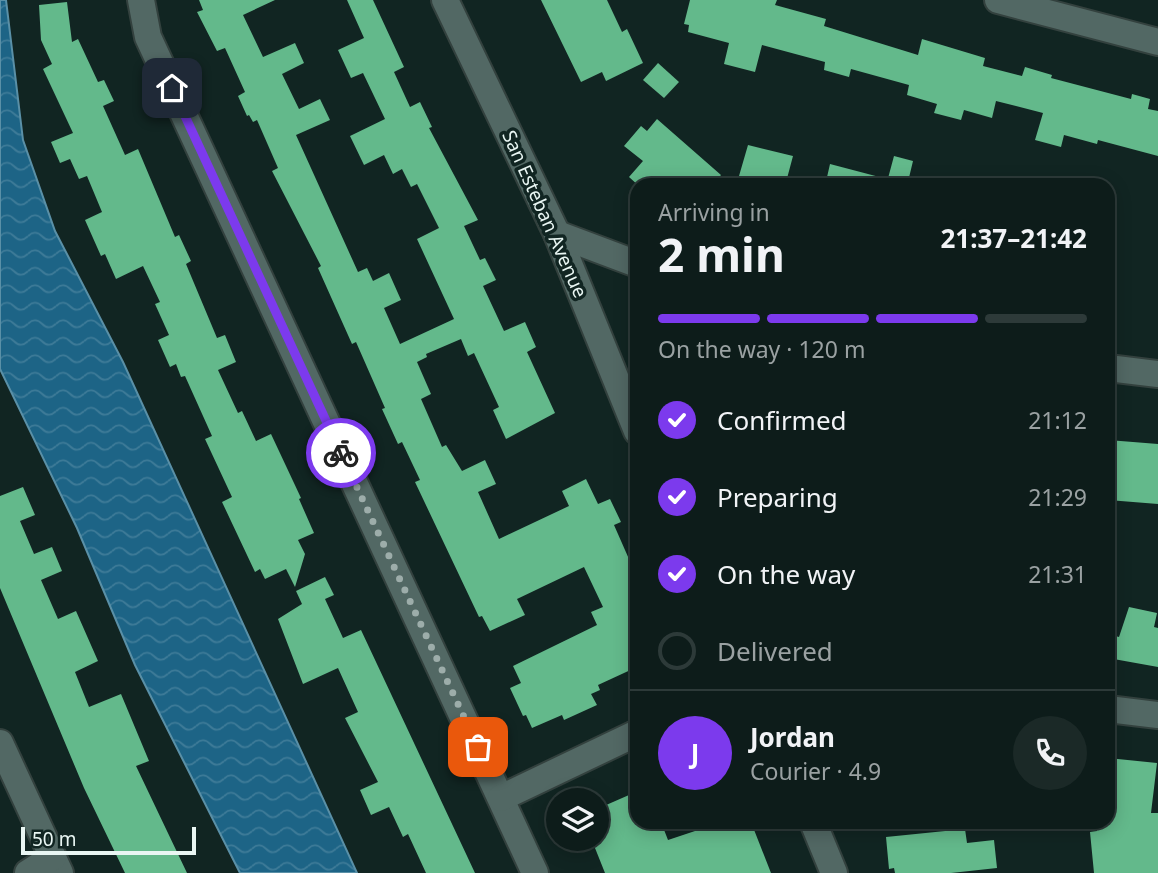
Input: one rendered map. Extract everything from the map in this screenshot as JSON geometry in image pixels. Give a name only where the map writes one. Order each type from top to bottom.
[{"type":"street","points":[[141,0],[148,37],[535,873]]},
{"type":"street","name":"San Esteban Avenue","points":[[445,0],[557,234],[630,414]]},
{"type":"street","points":[[998,0],[1158,42]]},
{"type":"street","points":[[557,234],[630,261]]},
{"type":"street","points":[[1115,369],[1158,374]]},
{"type":"street","points":[[1115,710],[1158,715]]},
{"type":"street","points":[[501,798],[630,736]]},
{"type":"street","points":[[0,743],[56,865],[28,873]]},
{"type":"street","points":[[816,829],[834,873]]},
{"type":"water","points":[[0,0],[6,0],[23,140],[55,231],[123,362],[357,873],[240,873],[135,665],[77,528],[0,369]]},
{"type":"building","points":[[199,0],[275,0],[243,15],[263,57],[295,43],[304,63],[282,74],[299,109],[320,99],[330,120],[296,135],[358,272],[367,268],[373,281],[389,273],[401,300],[384,308],[400,344],[454,319],[417,239],[439,228],[417,184],[411,187],[402,169],[393,174],[384,155],[364,165],[350,136],[385,119],[363,73],[351,78],[338,50],[364,38],[347,0],[373,0],[404,67],[394,72],[410,107],[420,102],[432,127],[429,128],[478,220],[464,226],[480,260],[485,258],[496,280],[483,286],[504,331],[525,322],[536,347],[527,352],[555,413],[506,439],[493,410],[499,407],[474,353],[468,356],[461,339],[426,354],[427,357],[417,362],[431,394],[421,399],[442,447],[446,445],[462,471],[485,460],[496,484],[478,492],[499,539],[569,506],[562,491],[586,479],[598,504],[610,499],[621,522],[614,525],[630,561],[630,670],[598,685],[600,690],[591,694],[597,705],[564,720],[562,715],[532,728],[526,715],[523,716],[510,688],[521,683],[513,666],[597,625],[591,612],[603,607],[584,567],[517,599],[525,615],[490,631],[482,616],[479,617],[415,482],[420,480],[402,442],[398,444],[382,409],[385,408],[356,342],[352,344],[318,268],[321,266],[272,171],[278,168],[257,120],[253,122],[249,115],[247,116],[238,96],[245,92],[225,48],[217,51],[197,12],[203,10]]},
{"type":"building","points":[[541,0],[607,0],[622,32],[627,29],[643,63],[606,81],[602,72],[581,82]]},
{"type":"building","points":[[690,0],[777,0],[775,5],[826,19],[824,26],[918,55],[922,39],[985,58],[983,66],[1022,76],[1025,67],[1052,75],[1051,78],[1131,99],[1132,94],[1150,99],[1148,109],[1158,111],[1158,156],[1098,140],[1097,144],[1064,135],[1061,147],[1035,140],[1043,113],[996,101],[992,118],[964,110],[961,120],[934,113],[937,104],[907,95],[909,85],[851,69],[849,77],[824,70],[825,62],[762,45],[755,72],[724,64],[729,43],[688,32],[689,25],[684,24]]},
{"type":"building","points":[[67,2],[72,42],[78,39],[98,82],[104,80],[114,101],[103,106],[125,155],[138,149],[175,237],[179,235],[191,261],[186,264],[217,338],[225,335],[236,362],[218,370],[238,413],[242,411],[256,441],[271,434],[301,498],[299,499],[314,533],[298,540],[305,554],[295,587],[286,569],[265,579],[260,569],[255,572],[222,502],[232,497],[205,439],[212,436],[185,376],[181,377],[176,364],[170,367],[158,340],[169,335],[155,304],[160,302],[143,266],[116,279],[105,254],[101,256],[85,220],[102,212],[87,176],[79,179],[70,159],[60,163],[51,142],[73,133],[43,69],[52,64],[41,40],[39,5]]},
{"type":"building","points":[[658,63],[679,82],[664,98],[643,80]]},
{"type":"building","points":[[657,119],[721,175],[719,178],[630,178],[643,161],[624,146],[641,126],[647,131]]},
{"type":"building","points":[[748,145],[793,156],[787,178],[739,176]]},
{"type":"building","points":[[894,156],[913,161],[909,178],[888,178]]},
{"type":"building","points":[[830,164],[883,178],[827,178]]},
{"type":"building","points":[[1115,441],[1158,444],[1158,504],[1115,501]]},
{"type":"building","points":[[23,487],[35,515],[20,521],[34,554],[52,547],[62,571],[41,580],[58,619],[76,611],[98,661],[75,672],[89,707],[121,694],[149,761],[136,766],[187,873],[125,873],[84,788],[0,588],[0,496]]},
{"type":"building","points":[[325,577],[334,595],[325,599],[343,638],[361,630],[475,873],[426,873],[408,834],[403,837],[389,807],[371,815],[360,790],[378,782],[345,718],[358,712],[338,668],[303,684],[278,619],[302,604],[296,591]]},
{"type":"building","points":[[1129,607],[1157,613],[1154,627],[1158,628],[1158,667],[1115,659],[1115,636],[1119,637]]},
{"type":"building","points":[[1115,759],[1157,763],[1151,813],[1158,813],[1158,873],[1094,873],[1090,832],[1115,829]]},
{"type":"building","points":[[629,795],[630,829],[664,829],[668,840],[701,829],[754,829],[771,873],[605,873],[596,851],[609,851],[609,804]]},
{"type":"building","points":[[965,829],[967,843],[994,840],[997,868],[951,873],[895,873],[894,868],[889,869],[886,837]]},
{"type":"way so far","points":[[341,453],[478,747]]},
{"type":"route","points":[[172,88],[341,453]]}]
